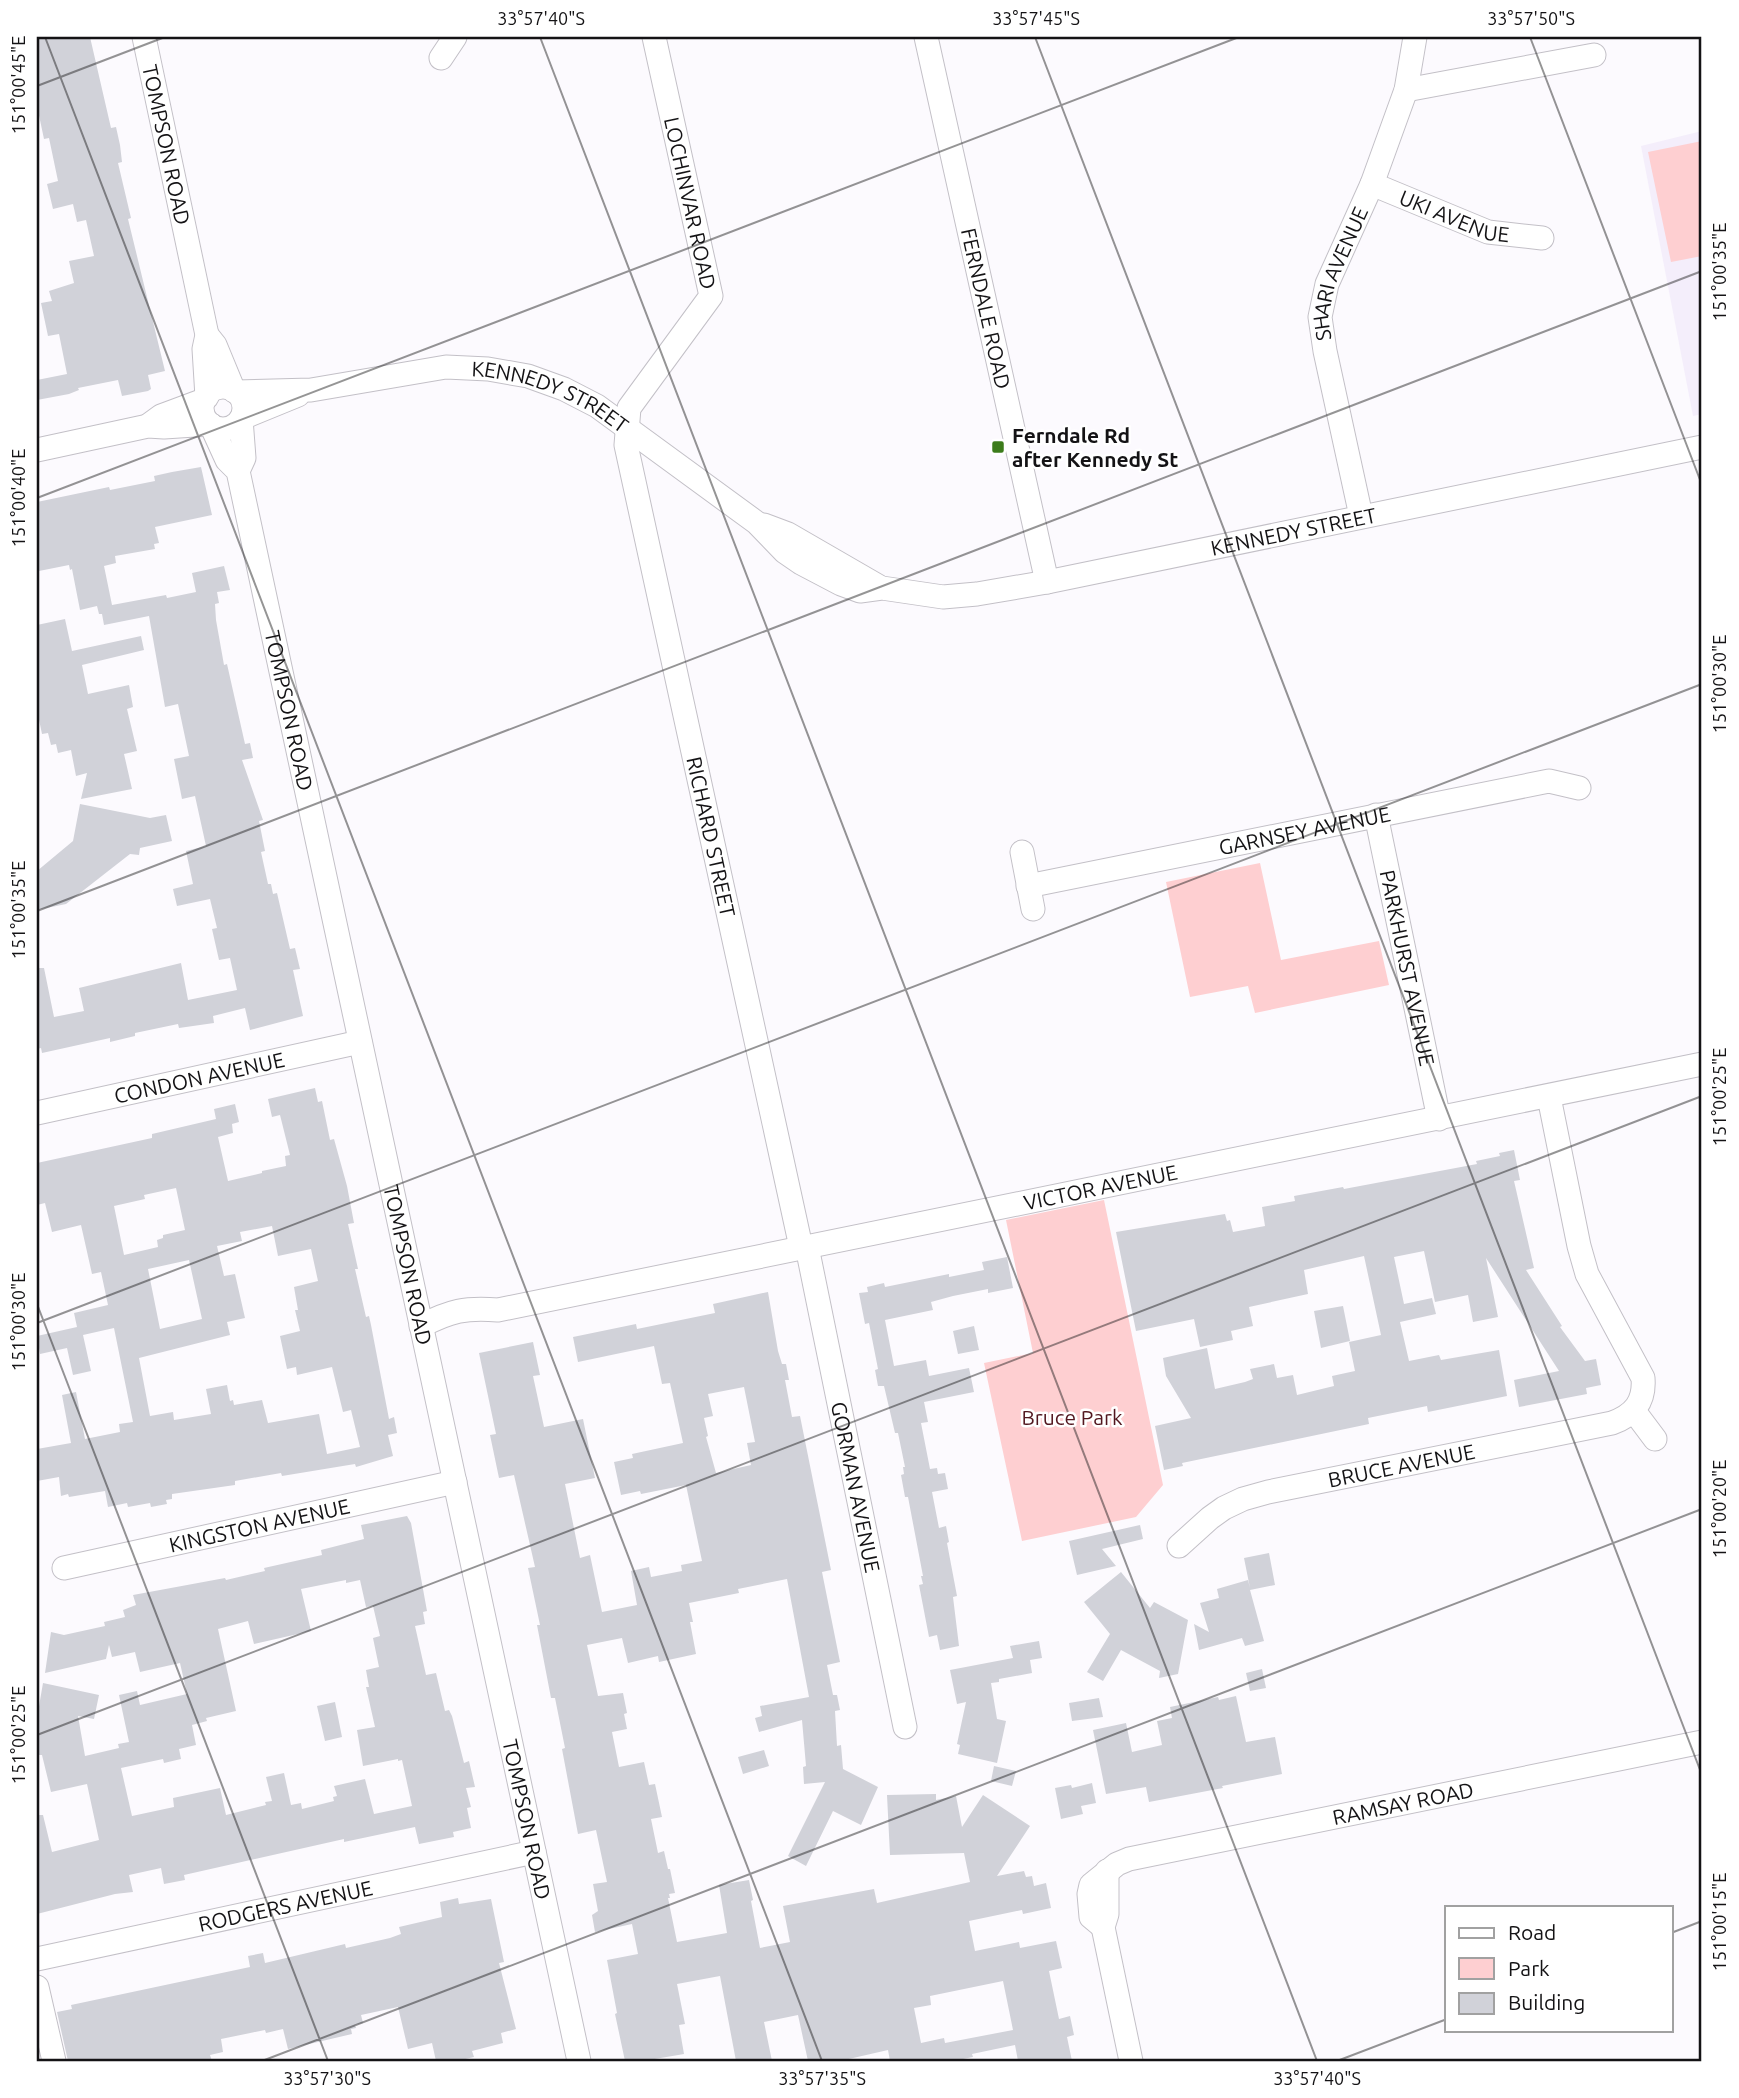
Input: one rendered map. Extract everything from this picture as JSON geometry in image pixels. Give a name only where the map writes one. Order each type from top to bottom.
[{"type":"street","name":"TOMPSON ROAD","points":[[144,37],[207,335],[204,349],[205,398]]},
{"type":"street","points":[[441,58],[455,37]]},
{"type":"street","name":"LOCHINVAR ROAD","points":[[628,426],[629,408],[711,296],[654,37]]},
{"type":"street","name":"FERNDALE ROAD","points":[[926,37],[1046,582]]},
{"type":"street","name":"SHARI AVENUE","points":[[1361,516],[1320,317],[1327,284],[1371,184],[1406,90],[1415,37]]},
{"type":"street","points":[[1406,90],[1594,55]]},
{"type":"street","name":"UKI AVENUE","points":[[1371,184],[1488,232],[1542,238]]},
{"type":"street","name":"TOMPSON ROAD","points":[[207,335],[215,345],[235,391]]},
{"type":"street","name":"KENNEDY STREET","points":[[235,391],[311,390],[426,369],[488,369],[528,376],[564,389],[597,406],[628,426],[757,523],[788,534],[882,588],[943,597],[1046,582],[1702,447]]},
{"type":"street","points":[[37,450],[148,426],[211,424],[227,428],[234,426],[241,418],[243,404],[235,391],[219,388],[205,398],[161,416],[148,426]]},
{"type":"street","name":"KENNEDY STREET","points":[[241,418],[311,390]]},
{"type":"street","points":[[205,398],[204,416],[211,424]]},
{"type":"street","name":"TOMPSON ROAD","points":[[238,471],[244,458],[241,418]]},
{"type":"street","name":"TOMPSON ROAD","points":[[211,424],[227,460],[238,471],[579,2061]]},
{"type":"street","name":"RICHARD STREET","points":[[628,426],[626,445],[804,1247]]},
{"type":"street","name":"GARNSEY AVENUE","points":[[1028,886],[1549,781],[1578,788]]},
{"type":"street","name":"PARKHURST AVENUE","points":[[1377,815],[1439,1119]]},
{"type":"street","points":[[1022,852],[1033,909]]},
{"type":"street","name":"CONDON AVENUE","points":[[37,1112],[360,1042]]},
{"type":"street","name":"VICTOR AVENUE","points":[[421,1326],[449,1328],[476,1322],[498,1310],[1702,1064]]},
{"type":"street","points":[[1549,1097],[1587,1274],[1643,1378],[1644,1390],[1634,1411],[1655,1439]]},
{"type":"street","name":"GORMAN AVENUE","points":[[804,1247],[905,1727]]},
{"type":"street","name":"BRUCE AVENUE","points":[[1179,1546],[1210,1518],[1243,1499],[1310,1483],[1612,1423],[1634,1411]]},
{"type":"street","name":"KINGSTON AVENUE","points":[[64,1568],[455,1482]]},
{"type":"street","name":"RAMSAY ROAD","points":[[1131,2061],[1103,1927],[1107,1914],[1107,1871],[1129,1859],[1142,1856],[1702,1742]]},
{"type":"street","name":"RODGERS AVENUE","points":[[37,1959],[534,1852]]},
{"type":"street","points":[[37,1987],[54,2061]]},
{"type":"shaded area","points":[[1702,131],[1702,414],[1693,416],[1641,146]]},
{"type":"green space","points":[[1702,141],[1702,256],[1671,262],[1648,152]]},
{"type":"green space","points":[[1260,863],[1281,960],[1379,941],[1389,985],[1255,1013],[1248,986],[1190,997],[1166,882]]},
{"type":"green space","name":"Bruce Park","points":[[1104,1200],[1163,1485],[1136,1517],[1022,1541],[984,1363],[1033,1353],[1006,1220]]},
{"type":"building","points":[[37,37],[90,37],[111,128],[116,127],[122,162],[118,163],[131,218],[128,219],[165,371],[148,375],[151,389],[148,391],[122,396],[118,380],[37,400],[37,380],[67,374],[59,334],[48,336],[41,303],[52,301],[49,291],[74,283],[69,261],[94,256],[86,220],[77,222],[73,204],[53,209],[47,184],[58,181],[49,138],[44,139],[37,106]]},
{"type":"building","points":[[201,467],[212,515],[155,527],[159,543],[154,544],[155,549],[115,556],[116,563],[104,566],[112,605],[196,592],[192,573],[224,566],[230,590],[217,592],[219,603],[215,604],[216,620],[224,665],[227,664],[245,744],[250,743],[253,758],[242,760],[263,820],[259,821],[265,851],[261,852],[268,884],[271,884],[273,894],[277,893],[290,949],[295,948],[300,969],[293,970],[303,1016],[250,1030],[245,1008],[213,1016],[214,1023],[179,1028],[178,1024],[135,1033],[135,1036],[110,1042],[110,1038],[42,1053],[41,1048],[37,1049],[37,968],[44,968],[54,1017],[84,1011],[79,988],[181,963],[188,1000],[237,990],[230,958],[219,960],[212,929],[217,928],[210,899],[177,906],[173,889],[193,884],[186,851],[206,846],[195,796],[182,799],[174,759],[189,756],[178,704],[165,707],[149,616],[104,625],[97,606],[80,610],[69,565],[39,571],[37,559],[37,502],[109,487],[110,490],[155,481],[154,476]]},
{"type":"building","points":[[65,619],[72,651],[141,636],[144,650],[82,665],[88,694],[129,685],[133,707],[127,709],[137,751],[124,754],[132,789],[81,799],[87,773],[76,776],[71,750],[58,753],[56,744],[51,745],[48,733],[42,734],[37,710],[37,625]]},
{"type":"building","points":[[80,804],[150,818],[166,815],[172,841],[140,848],[139,855],[130,854],[66,904],[37,910],[37,871],[73,841]]},
{"type":"building","points":[[315,1088],[318,1102],[322,1101],[330,1140],[334,1139],[347,1186],[354,1223],[348,1224],[358,1269],[355,1269],[366,1317],[369,1316],[389,1419],[394,1417],[397,1433],[388,1435],[393,1456],[356,1467],[355,1464],[282,1476],[281,1473],[235,1481],[235,1485],[172,1494],[172,1499],[166,1500],[167,1504],[151,1507],[150,1503],[128,1507],[127,1503],[108,1507],[105,1491],[61,1496],[59,1477],[37,1481],[37,1449],[71,1443],[62,1395],[76,1392],[85,1439],[120,1432],[119,1424],[133,1422],[114,1328],[83,1335],[91,1371],[73,1375],[67,1348],[40,1354],[37,1336],[77,1327],[74,1313],[108,1305],[101,1272],[92,1274],[81,1225],[52,1232],[45,1203],[37,1205],[37,1163],[152,1138],[152,1134],[216,1119],[214,1109],[235,1104],[239,1122],[232,1124],[233,1133],[218,1137],[228,1181],[262,1173],[286,1166],[285,1156],[290,1155],[280,1115],[272,1117],[268,1099]],"holes":[[[176,1188],[185,1230],[163,1235],[163,1238],[157,1240],[158,1247],[124,1255],[114,1206],[145,1199],[144,1195]],[[272,1226],[278,1256],[311,1249],[318,1281],[294,1287],[298,1310],[295,1310],[300,1331],[280,1336],[287,1369],[296,1367],[297,1375],[332,1367],[343,1412],[351,1410],[360,1447],[327,1454],[319,1414],[268,1423],[262,1400],[234,1405],[233,1400],[230,1401],[227,1385],[206,1389],[211,1414],[174,1420],[173,1412],[150,1416],[139,1358],[230,1335],[227,1322],[245,1318],[235,1274],[224,1276],[217,1246],[242,1241],[240,1232]],[[189,1260],[202,1319],[160,1329],[148,1269]]]},
{"type":"building","points":[[1514,1150],[1520,1180],[1514,1181],[1534,1268],[1526,1270],[1562,1326],[1560,1327],[1585,1361],[1596,1359],[1601,1385],[1586,1388],[1587,1394],[1519,1407],[1514,1380],[1559,1371],[1486,1258],[1498,1317],[1473,1322],[1468,1295],[1435,1302],[1424,1251],[1394,1257],[1404,1304],[1432,1298],[1436,1314],[1400,1322],[1409,1361],[1439,1355],[1441,1360],[1499,1350],[1507,1396],[1428,1412],[1427,1406],[1368,1418],[1369,1424],[1182,1463],[1183,1466],[1164,1470],[1155,1426],[1191,1418],[1166,1376],[1163,1358],[1207,1348],[1215,1389],[1253,1379],[1250,1369],[1274,1364],[1277,1378],[1293,1375],[1297,1395],[1334,1386],[1332,1376],[1355,1371],[1349,1342],[1381,1335],[1364,1256],[1304,1270],[1308,1294],[1249,1307],[1253,1326],[1231,1331],[1233,1340],[1200,1347],[1194,1319],[1136,1331],[1116,1232],[1225,1214],[1227,1221],[1230,1220],[1233,1232],[1265,1226],[1262,1207],[1295,1201],[1294,1196],[1477,1164],[1476,1161]]},
{"type":"building","points":[[1007,1257],[1013,1288],[988,1293],[988,1289],[953,1296],[931,1302],[933,1310],[885,1320],[894,1366],[926,1360],[929,1376],[969,1368],[974,1392],[924,1402],[928,1422],[921,1423],[930,1469],[937,1468],[938,1474],[945,1473],[948,1489],[932,1492],[939,1528],[946,1526],[957,1596],[953,1597],[959,1646],[940,1650],[937,1635],[929,1637],[919,1585],[923,1584],[923,1576],[908,1497],[905,1497],[901,1475],[904,1474],[905,1467],[884,1386],[878,1386],[875,1370],[878,1369],[869,1323],[865,1324],[859,1293],[868,1292],[867,1287],[884,1283],[885,1287],[984,1270],[982,1262]]},
{"type":"building","points":[[768,1292],[778,1351],[782,1364],[786,1364],[789,1380],[785,1380],[792,1417],[800,1416],[831,1570],[822,1572],[840,1662],[827,1665],[833,1695],[837,1695],[840,1710],[835,1711],[837,1746],[841,1745],[843,1769],[878,1787],[861,1825],[833,1811],[806,1866],[788,1856],[825,1782],[804,1784],[803,1767],[806,1766],[802,1720],[759,1732],[755,1718],[762,1716],[760,1706],[809,1697],[787,1579],[738,1589],[739,1593],[689,1603],[696,1654],[659,1662],[658,1656],[628,1663],[622,1638],[587,1645],[598,1696],[623,1693],[627,1729],[612,1732],[619,1767],[644,1762],[649,1785],[655,1784],[662,1817],[651,1819],[658,1853],[664,1851],[670,1869],[675,1893],[669,1894],[668,1898],[677,1942],[727,1933],[719,1885],[749,1880],[760,1948],[790,1942],[783,1906],[874,1889],[877,1903],[970,1882],[964,1853],[890,1855],[887,1795],[936,1794],[936,1800],[956,1796],[962,1827],[983,1795],[1030,1826],[997,1876],[1024,1871],[1026,1877],[1032,1876],[1034,1886],[1046,1883],[1051,1908],[1023,1914],[1022,1910],[969,1921],[975,1951],[1019,1942],[1020,1948],[1056,1941],[1062,1968],[1049,1971],[1059,2019],[1070,2016],[1074,2035],[1067,2037],[1072,2061],[1018,2061],[1015,2045],[953,2061],[890,2061],[888,2050],[840,2061],[808,2061],[798,2015],[764,2022],[772,2061],[736,2061],[720,1976],[677,1984],[685,2024],[679,2025],[684,2054],[643,2061],[625,2061],[607,1960],[638,1954],[632,1924],[595,1932],[592,1915],[598,1911],[593,1884],[607,1882],[596,1830],[578,1834],[562,1749],[565,1748],[555,1698],[551,1698],[537,1625],[540,1625],[528,1568],[535,1567],[514,1475],[499,1478],[490,1435],[496,1434],[479,1353],[533,1342],[540,1375],[533,1376],[544,1427],[583,1419],[595,1478],[565,1484],[580,1558],[590,1555],[602,1612],[637,1605],[631,1571],[649,1567],[651,1577],[682,1571],[681,1565],[702,1561],[686,1485],[621,1495],[614,1462],[633,1458],[632,1454],[683,1443],[670,1383],[662,1384],[654,1346],[578,1362],[573,1337],[636,1324],[637,1329],[715,1313],[713,1304]],"holes":[[[744,1387],[755,1442],[747,1443],[751,1465],[716,1473],[704,1418],[713,1416],[708,1394]],[[1003,1981],[1013,2030],[945,2043],[944,2038],[921,2043],[914,2008],[931,2005],[930,1996]]]},
{"type":"building","points":[[1343,1306],[1350,1341],[1321,1348],[1314,1311]]},
{"type":"building","points":[[974,1326],[979,1350],[958,1354],[953,1331]]},
{"type":"building","points":[[407,1516],[411,1523],[427,1611],[423,1612],[425,1624],[415,1626],[426,1675],[436,1673],[445,1711],[449,1710],[452,1716],[464,1763],[469,1761],[475,1787],[466,1788],[471,1807],[467,1808],[471,1828],[453,1832],[454,1837],[419,1844],[415,1827],[344,1842],[344,1839],[184,1875],[185,1880],[164,1884],[161,1868],[129,1875],[133,1892],[37,1914],[37,1815],[43,1815],[52,1852],[99,1840],[87,1784],[51,1792],[42,1755],[37,1755],[37,1718],[43,1683],[99,1695],[94,1719],[78,1716],[85,1756],[119,1748],[118,1744],[129,1742],[119,1695],[137,1691],[140,1705],[187,1694],[180,1663],[140,1672],[135,1652],[112,1657],[109,1645],[106,1659],[45,1673],[51,1632],[64,1635],[105,1626],[104,1622],[125,1617],[123,1610],[136,1605],[133,1595],[225,1578],[226,1580],[322,1555],[321,1550],[364,1539],[361,1525]],"holes":[[[346,1580],[346,1583],[360,1580],[366,1607],[373,1606],[380,1636],[373,1638],[379,1667],[366,1670],[369,1687],[366,1687],[375,1727],[357,1730],[363,1766],[402,1760],[412,1806],[374,1814],[365,1779],[334,1786],[337,1796],[333,1797],[334,1801],[302,1809],[301,1803],[291,1805],[284,1773],[266,1777],[272,1801],[265,1802],[266,1805],[226,1815],[220,1788],[173,1798],[174,1807],[132,1816],[121,1768],[163,1759],[164,1763],[181,1759],[179,1749],[196,1745],[192,1725],[207,1721],[206,1718],[236,1711],[218,1629],[248,1621],[254,1644],[311,1631],[301,1589]]]},
{"type":"building","points":[[1140,1525],[1143,1539],[1102,1549],[1116,1566],[1077,1575],[1069,1541]]},
{"type":"building","points":[[1269,1553],[1275,1585],[1250,1590],[1264,1641],[1245,1646],[1242,1638],[1199,1650],[1194,1624],[1209,1632],[1200,1603],[1219,1598],[1217,1589],[1248,1580],[1250,1588],[1244,1558]]},
{"type":"building","points":[[1121,1572],[1150,1608],[1154,1602],[1188,1620],[1178,1674],[1159,1678],[1160,1671],[1121,1650],[1103,1681],[1087,1672],[1110,1634],[1084,1602]]},
{"type":"building","points":[[1039,1641],[1042,1658],[1030,1660],[1032,1673],[991,1683],[997,1719],[1006,1721],[997,1763],[958,1754],[960,1745],[957,1744],[966,1702],[957,1704],[950,1670],[1013,1658],[1010,1646]]},
{"type":"building","points":[[1262,1669],[1266,1688],[1250,1691],[1246,1673]]},
{"type":"building","points":[[1236,1696],[1246,1742],[1275,1737],[1282,1774],[1149,1802],[1146,1787],[1106,1794],[1093,1730],[1126,1723],[1132,1752],[1162,1745],[1157,1721],[1172,1718],[1170,1707]]},
{"type":"building","points":[[1099,1698],[1103,1717],[1072,1721],[1069,1703]]},
{"type":"building","points":[[335,1702],[342,1737],[325,1741],[317,1706]]},
{"type":"building","points":[[764,1750],[769,1766],[743,1774],[738,1757]]},
{"type":"building","points":[[994,1766],[1016,1771],[1012,1786],[991,1781]]},
{"type":"building","points":[[1092,1783],[1096,1803],[1081,1806],[1083,1814],[1061,1819],[1055,1788],[1071,1785],[1072,1788]]},
{"type":"building","points":[[458,1898],[459,1904],[491,1899],[504,1962],[499,1963],[516,2029],[501,2033],[503,2043],[472,2051],[474,2057],[457,2061],[436,2061],[432,2043],[408,2049],[398,2007],[361,2015],[363,2023],[351,2029],[352,2034],[288,2049],[283,2029],[221,2039],[223,2052],[210,2055],[212,2061],[68,2061],[57,2012],[72,2009],[71,2005],[250,1967],[248,1956],[263,1953],[265,1963],[345,1944],[346,1948],[390,1938],[401,1934],[399,1927],[442,1917],[440,1902]]},
{"type":"place","name":"Ferndale Rd after Kennedy St","points":[[998,447]]}]
